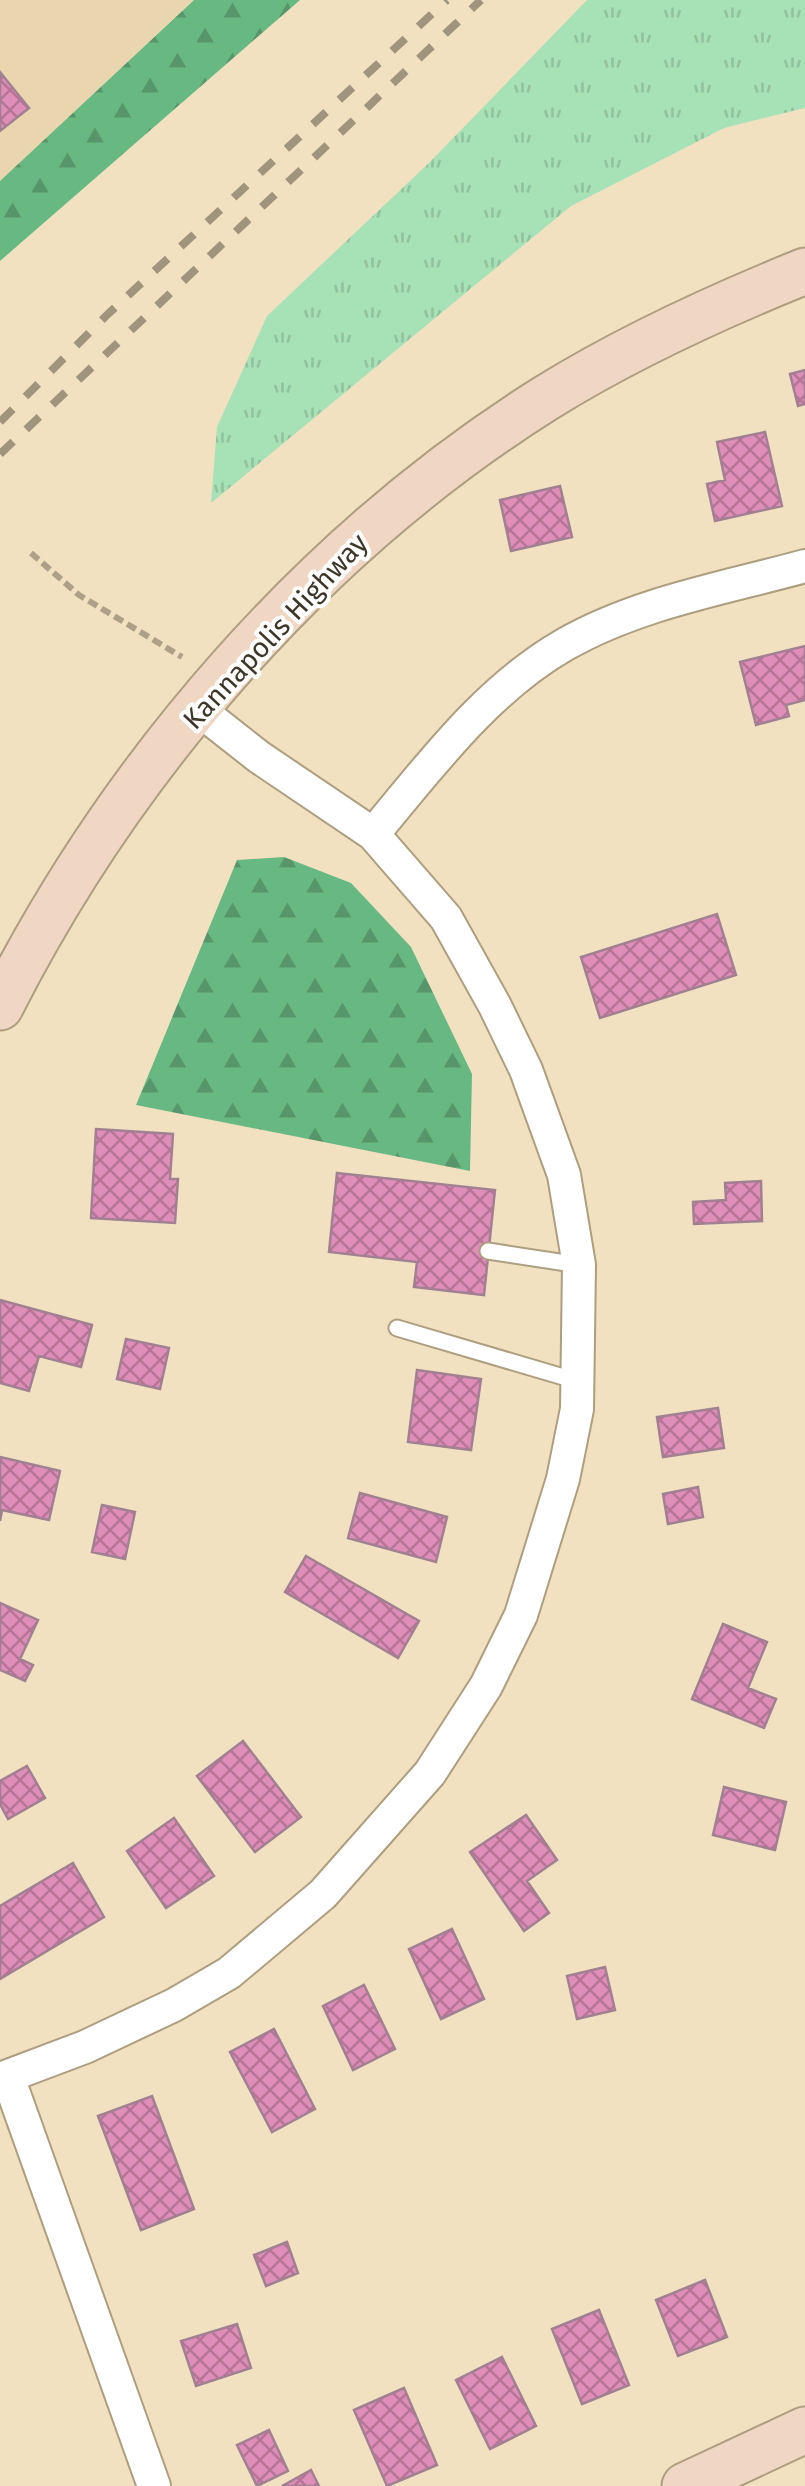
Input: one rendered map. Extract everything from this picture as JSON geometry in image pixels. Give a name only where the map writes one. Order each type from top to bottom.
[{"type":"main road","name":"Kannapolis Highway","points":[[0,1007],[65,890],[130,795],[287,608],[368,529],[462,455],[547,397],[638,346],[805,271]]},
{"type":"main road","points":[[685,2486],[805,2430]]},
{"type":"street","points":[[373,834],[496,695],[564,645],[645,610],[805,566]]},
{"type":"street","points":[[154,2486],[4,2078],[156,2014],[229,1973],[323,1894],[430,1773],[486,1686],[521,1615],[563,1479],[577,1408],[578,1381],[579,1265],[564,1175],[526,1070],[446,918],[373,834],[258,758],[198,710]]},
{"type":"lane","points":[[488,1251],[579,1265]]},
{"type":"lane","points":[[397,1328],[578,1381]]},
{"type":"path","points":[[31,554],[79,595],[182,657]]},
{"type":"shaded area","points":[[0,0],[193,0],[0,181]]},
{"type":"green space","points":[[194,0],[300,0],[0,261],[0,181]]},
{"type":"green space","points":[[587,0],[805,0],[805,108],[724,128],[571,206],[211,503],[217,427],[267,316],[430,162]]},
{"type":"green space","points":[[284,857],[351,883],[411,947],[472,1074],[470,1171],[136,1105],[237,860]]},
{"type":"building","points":[[0,72],[29,108],[0,131]]},
{"type":"building","points":[[805,370],[805,404],[798,406],[790,374]]},
{"type":"building","points":[[765,432],[782,506],[715,521],[707,484],[725,480],[717,442]]},
{"type":"building","points":[[560,486],[572,537],[511,551],[500,500]]},
{"type":"building","points":[[805,646],[805,700],[786,705],[789,716],[756,725],[740,662]]},
{"type":"building","points":[[717,914],[736,975],[600,1018],[581,957]]},
{"type":"building","points":[[96,1129],[173,1134],[170,1179],[178,1179],[175,1223],[91,1218]]},
{"type":"building","points":[[337,1173],[495,1190],[484,1295],[414,1287],[417,1262],[329,1252]]},
{"type":"building","points":[[761,1181],[762,1221],[694,1224],[693,1202],[726,1200],[725,1183]]},
{"type":"building","points":[[0,1300],[92,1325],[81,1367],[39,1356],[29,1391],[0,1383]]},
{"type":"building","points":[[126,1339],[169,1348],[160,1389],[117,1379]]},
{"type":"building","points":[[417,1370],[481,1379],[471,1450],[408,1442]]},
{"type":"building","points":[[718,1408],[724,1448],[663,1457],[657,1417]]},
{"type":"building","points":[[0,1457],[60,1471],[49,1520],[2,1510],[0,1521]]},
{"type":"building","points":[[698,1487],[703,1517],[668,1524],[663,1494]]},
{"type":"building","points":[[360,1493],[447,1517],[436,1562],[348,1538]]},
{"type":"building","points":[[102,1505],[135,1512],[125,1559],[92,1552]]},
{"type":"building","points":[[306,1556],[419,1621],[398,1658],[285,1592]]},
{"type":"building","points":[[0,1603],[38,1620],[20,1659],[33,1665],[25,1681],[0,1670]]},
{"type":"building","points":[[723,1624],[767,1642],[748,1688],[776,1699],[764,1728],[692,1699]]},
{"type":"building","points":[[243,1741],[301,1817],[255,1852],[197,1776]]},
{"type":"building","points":[[27,1766],[45,1798],[8,1819],[0,1804],[0,1781]]},
{"type":"building","points":[[724,1787],[786,1802],[775,1850],[713,1835]]},
{"type":"building","points":[[526,1815],[557,1860],[527,1881],[549,1913],[524,1931],[470,1852]]},
{"type":"building","points":[[174,1818],[214,1876],[166,1908],[127,1851]]},
{"type":"building","points":[[73,1863],[104,1917],[0,1979],[0,1906]]},
{"type":"building","points":[[452,1929],[484,1999],[441,2019],[409,1949]]},
{"type":"building","points":[[605,1967],[615,2010],[577,2019],[567,1976]]},
{"type":"building","points":[[364,1985],[395,2049],[353,2070],[323,2006]]},
{"type":"building","points":[[274,2029],[315,2109],[272,2132],[230,2052]]},
{"type":"building","points":[[152,2096],[194,2209],[141,2230],[98,2116]]},
{"type":"building","points":[[287,2242],[298,2273],[266,2286],[254,2255]]},
{"type":"building","points":[[705,2280],[727,2337],[678,2356],[656,2300]]},
{"type":"building","points":[[599,2310],[629,2385],[582,2404],[552,2329]]},
{"type":"building","points":[[237,2324],[251,2368],[196,2386],[181,2341]]},
{"type":"building","points":[[502,2357],[536,2426],[490,2449],[456,2380]]},
{"type":"building","points":[[404,2388],[437,2465],[387,2486],[354,2410]]},
{"type":"building","points":[[269,2430],[288,2471],[257,2486],[237,2445]]},
{"type":"building","points":[[311,2470],[319,2486],[282,2486]]},
{"type":"railway","points":[[0,422],[108,314],[447,0]]},
{"type":"railway","points":[[0,454],[481,0]]}]
